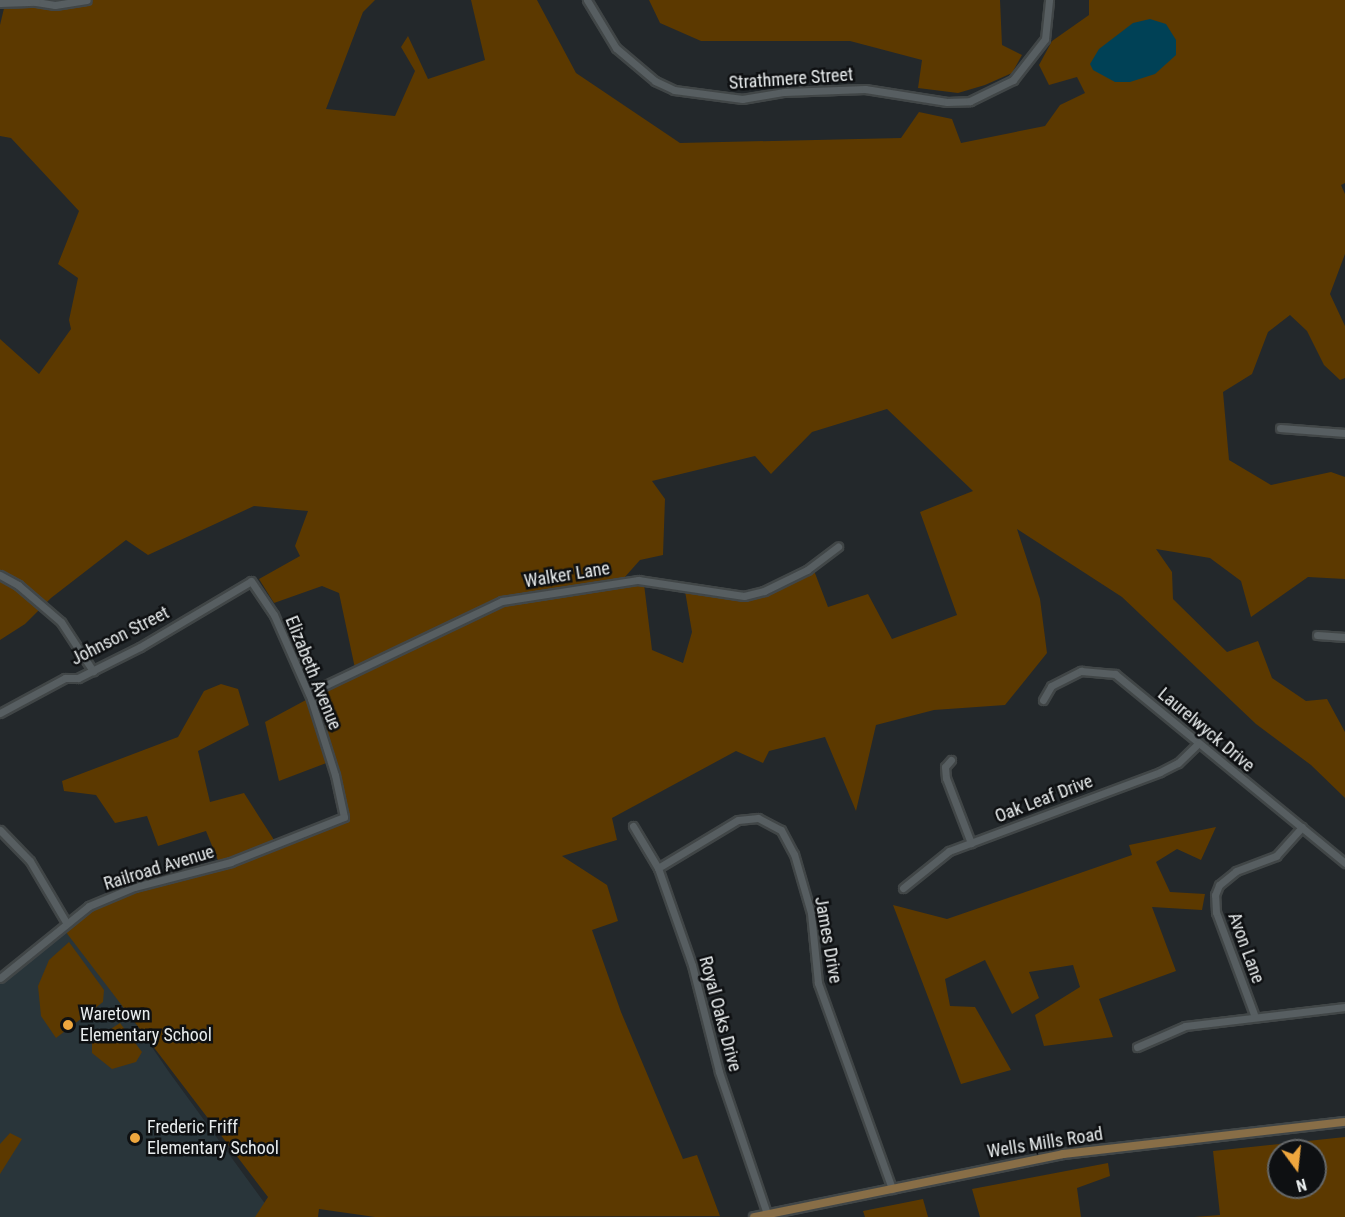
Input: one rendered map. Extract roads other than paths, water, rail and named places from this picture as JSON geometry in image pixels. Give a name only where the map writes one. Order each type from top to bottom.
[{"type":"main road","name":"Wells Mills Road","points":[[754,1217],[1073,1152],[1345,1122]]},
{"type":"street","points":[[0,3],[33,1],[55,5],[87,0]]},
{"type":"street","name":"Strathmere Street","points":[[587,0],[616,48],[655,81],[674,90],[742,99],[784,92],[865,89],[947,102],[981,97],[1013,80],[1045,39],[1049,0]]},
{"type":"street","points":[[1280,428],[1345,433]]},
{"type":"street","name":"Walker Lane","points":[[309,693],[502,601],[638,580],[744,596],[764,591],[807,570],[838,547]]},
{"type":"street","points":[[0,575],[18,585],[61,622],[93,670]]},
{"type":"street","name":"Elizabeth Avenue","points":[[251,581],[274,615],[309,693],[335,775],[344,817]]},
{"type":"street","name":"Johnson Street","points":[[0,713],[65,678],[78,678],[251,581]]},
{"type":"street","points":[[1317,635],[1345,637]]},
{"type":"street","name":"Laurelwyck Drive","points":[[1042,700],[1051,686],[1073,674],[1106,670],[1115,674],[1345,863]]},
{"type":"street","name":"Oak Leaf Drive","points":[[903,888],[942,856],[1160,772],[1178,763],[1198,744]]},
{"type":"street","points":[[951,759],[945,767],[946,778],[971,843]]},
{"type":"street","name":"Railroad Avenue","points":[[0,978],[66,922],[90,906],[134,887],[231,861],[344,817]]},
{"type":"street","name":"James Drive","points":[[658,868],[738,820],[758,818],[781,830],[794,854],[811,914],[818,983],[892,1189]]},
{"type":"street","name":"Royal Oaks Drive","points":[[633,826],[658,868],[700,990],[719,1072],[767,1214]]},
{"type":"street","name":"Avon Lane","points":[[1255,1017],[1216,912],[1215,894],[1220,885],[1236,871],[1276,856],[1302,827]]},
{"type":"street","points":[[0,830],[30,861],[66,922]]},
{"type":"street","points":[[1137,1047],[1185,1026],[1345,1007]]},
{"type":"water","points":[[1150,19],[1166,24],[1176,40],[1176,55],[1155,74],[1130,82],[1115,82],[1093,70],[1090,64],[1099,49],[1133,23]]},
{"type":"place","name":"Waretown Elementary School","points":[[68,1025]]},
{"type":"place","name":"Frederic Friff Elementary School","points":[[135,1138]]}]
